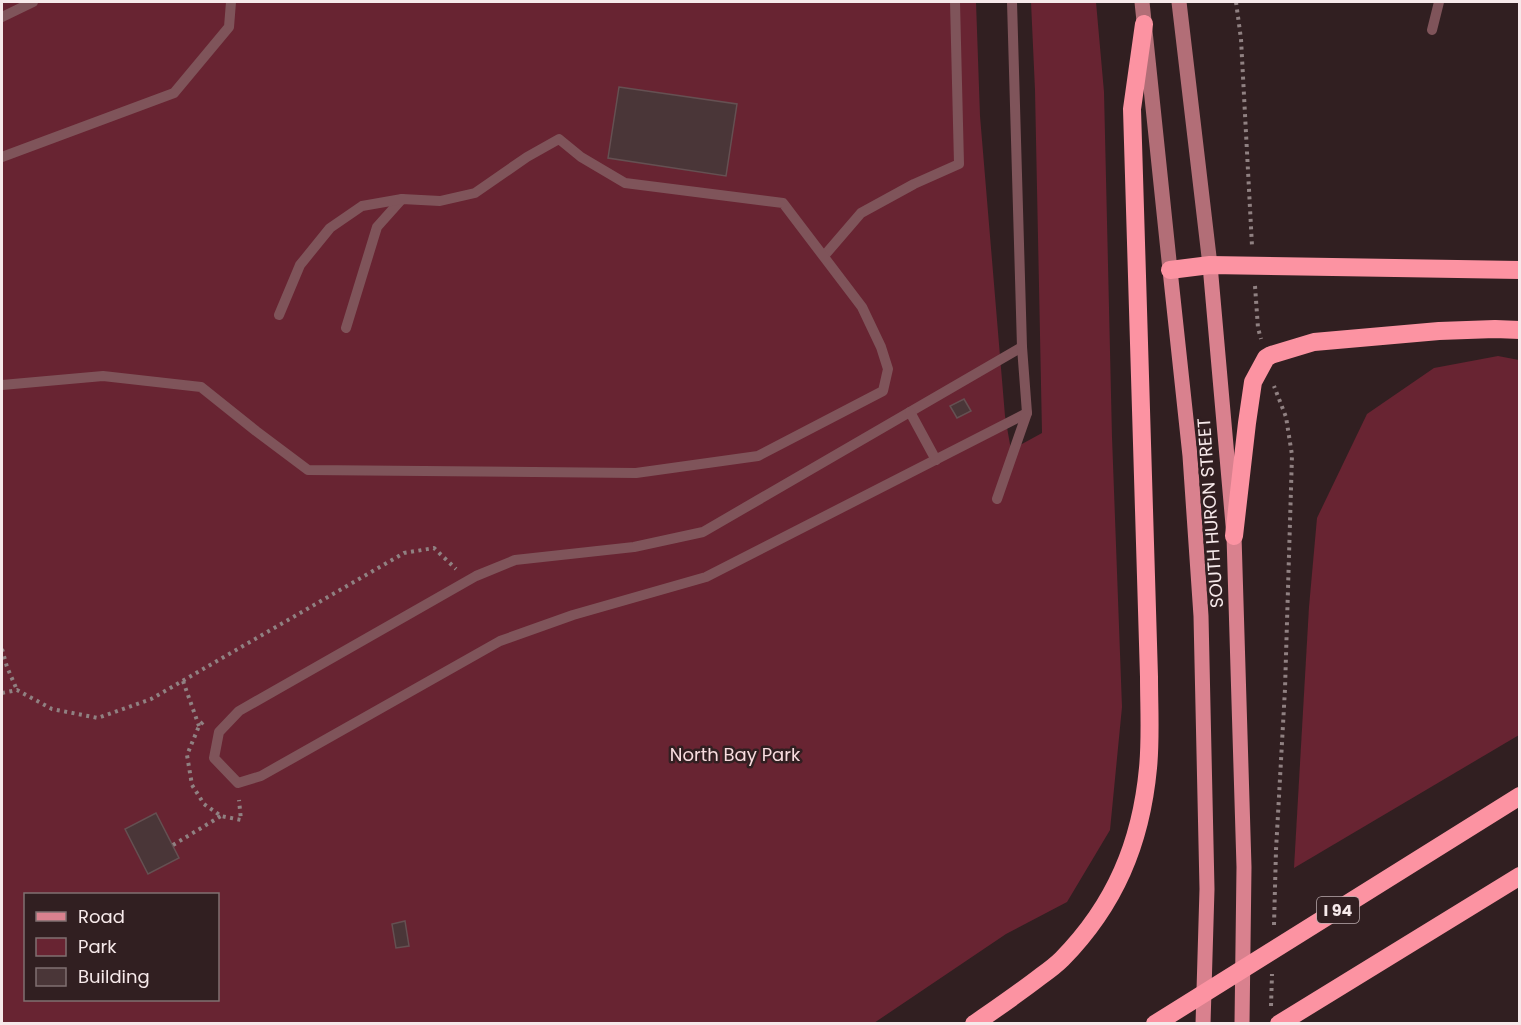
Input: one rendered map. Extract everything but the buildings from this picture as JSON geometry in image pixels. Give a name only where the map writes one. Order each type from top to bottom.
[{"type":"highway","points":[[974,1023],[1015,996],[1061,960],[1094,922],[1115,890],[1133,846],[1143,810],[1149,766],[1149,677],[1132,109],[1144,24]]},
{"type":"highway","points":[[1170,270],[1210,265],[1520,270]]},
{"type":"highway","points":[[1234,536],[1253,382],[1266,358],[1314,342],[1438,331],[1520,330]]},
{"type":"highway","points":[[1493,812],[1520,787]]},
{"type":"highway","name":"I 94","points":[[1155,1023],[1520,796]]},
{"type":"highway","points":[[1279,1023],[1520,876]]},
{"type":"main road","name":"SOUTH HURON STREET","points":[[1142,2],[1190,456],[1201,616],[1207,889],[1203,1023]]},
{"type":"main road","name":"SOUTH HURON STREET","points":[[1179,2],[1210,265],[1234,536],[1244,867],[1242,1023]]},
{"type":"lane","points":[[2,17],[33,2]]},
{"type":"lane","points":[[2,157],[174,93],[229,27],[231,2]]},
{"type":"lane","points":[[824,256],[861,213],[914,184],[959,164],[955,2]]},
{"type":"lane","points":[[997,499],[1027,413],[1022,347],[1012,2]]},
{"type":"lane","points":[[1432,30],[1438,2]]},
{"type":"lane","points":[[2,385],[103,376],[201,387],[308,470],[636,473],[758,456],[883,391],[888,369],[881,347],[862,307],[783,203],[625,183],[581,157],[559,139],[527,156],[475,193],[440,201],[402,199],[362,206],[330,228],[300,265],[279,315]]},
{"type":"lane","points":[[346,328],[377,226],[402,199]]},
{"type":"lane","points":[[1022,347],[703,532],[634,547],[515,560],[476,576],[239,711],[219,732],[214,758],[238,783],[261,776],[500,641],[573,615],[706,577],[1027,413]]},
{"type":"lane","points":[[910,412],[936,460]]},
{"type":"path","points":[[1236,2],[1241,39],[1252,236]]},
{"type":"path","points":[[1255,291],[1258,328]]},
{"type":"path","points":[[1275,389],[1286,417],[1292,455],[1285,688],[1276,850]]},
{"type":"path","points":[[2,649],[17,690],[52,709],[98,718],[151,699],[404,553],[434,548],[456,567],[462,585]]},
{"type":"path","points":[[183,681],[199,726]]},
{"type":"path","points":[[2,693],[17,690]]},
{"type":"path","points":[[173,845],[221,816]]},
{"type":"green space","name":"North Bay Park","points":[[2,2],[976,2],[980,116],[1005,416],[1011,450],[1042,433],[1031,2],[1096,2],[1104,92],[1112,437],[1122,707],[1110,830],[1067,902],[1006,934],[874,1023],[2,1023]]},
{"type":"green space","points":[[1498,356],[1519,360],[1519,735],[1294,868],[1309,607],[1317,518],[1367,414],[1434,368]]}]
